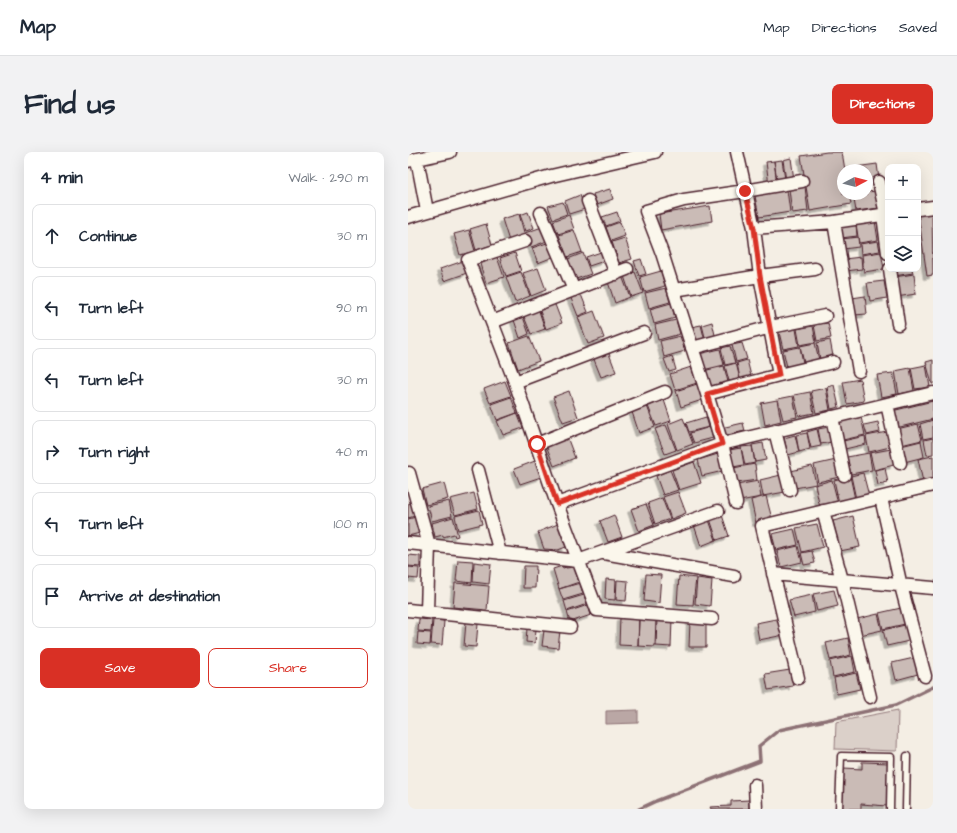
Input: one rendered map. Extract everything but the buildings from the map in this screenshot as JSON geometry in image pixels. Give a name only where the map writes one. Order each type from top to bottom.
[{"type":"street","points":[[427,211],[412,160],[450,152]]},
{"type":"street","points":[[408,216],[551,176],[655,152]]},
{"type":"street","points":[[737,152],[754,228],[760,276],[779,375]]},
{"type":"street","points":[[736,502],[722,444],[707,394],[674,290],[646,211],[684,200],[802,181]]},
{"type":"street","points":[[879,182],[885,209]]},
{"type":"street","points":[[588,201],[616,274]]},
{"type":"street","points":[[921,209],[933,207]]},
{"type":"street","points":[[541,213],[574,290]]},
{"type":"street","points":[[754,228],[834,222],[885,214]]},
{"type":"street","points":[[834,222],[859,371]]},
{"type":"street","points":[[525,241],[468,260],[597,610],[712,619]]},
{"type":"street","points":[[492,322],[627,269]]},
{"type":"street","points":[[674,290],[815,269]]},
{"type":"street","points":[[890,272],[898,324]]},
{"type":"street","points":[[692,348],[771,327],[825,316]]},
{"type":"street","points":[[514,382],[644,333]]},
{"type":"street","points":[[707,394],[833,362]]},
{"type":"street","points":[[537,444],[665,392]]},
{"type":"street","points":[[557,504],[722,444],[933,393]]},
{"type":"street","points":[[887,404],[900,463]]},
{"type":"street","points":[[832,417],[844,475]]},
{"type":"street","points":[[775,431],[790,490]]},
{"type":"street","points":[[478,470],[500,553]]},
{"type":"street","points":[[409,473],[429,545],[427,611]]},
{"type":"street","points":[[798,678],[762,526],[933,485]]},
{"type":"street","points":[[881,498],[901,586],[925,676]]},
{"type":"street","points":[[408,543],[578,561],[718,511]]},
{"type":"street","points":[[823,511],[842,580],[870,697]]},
{"type":"street","points":[[602,552],[734,576]]},
{"type":"street","points":[[773,574],[933,588]]},
{"type":"street","points":[[408,610],[570,627]]},
{"type":"street","points":[[756,784],[756,809]]},
{"type":"lane","points":[[839,809],[841,756],[891,757],[890,809]]},
{"type":"lane","points":[[906,809],[907,756]]},
{"type":"shaded area","points":[[638,710],[638,723],[606,724],[606,711]]},
{"type":"shaded area","points":[[898,710],[897,751],[835,749],[836,722]]},
{"type":"waterway","points":[[639,809],[760,761],[759,746],[779,730],[896,705],[933,687]]},
{"type":"route","points":[[537,444],[557,504],[722,444],[707,394],[779,375],[760,276],[754,228],[745,191]]}]
